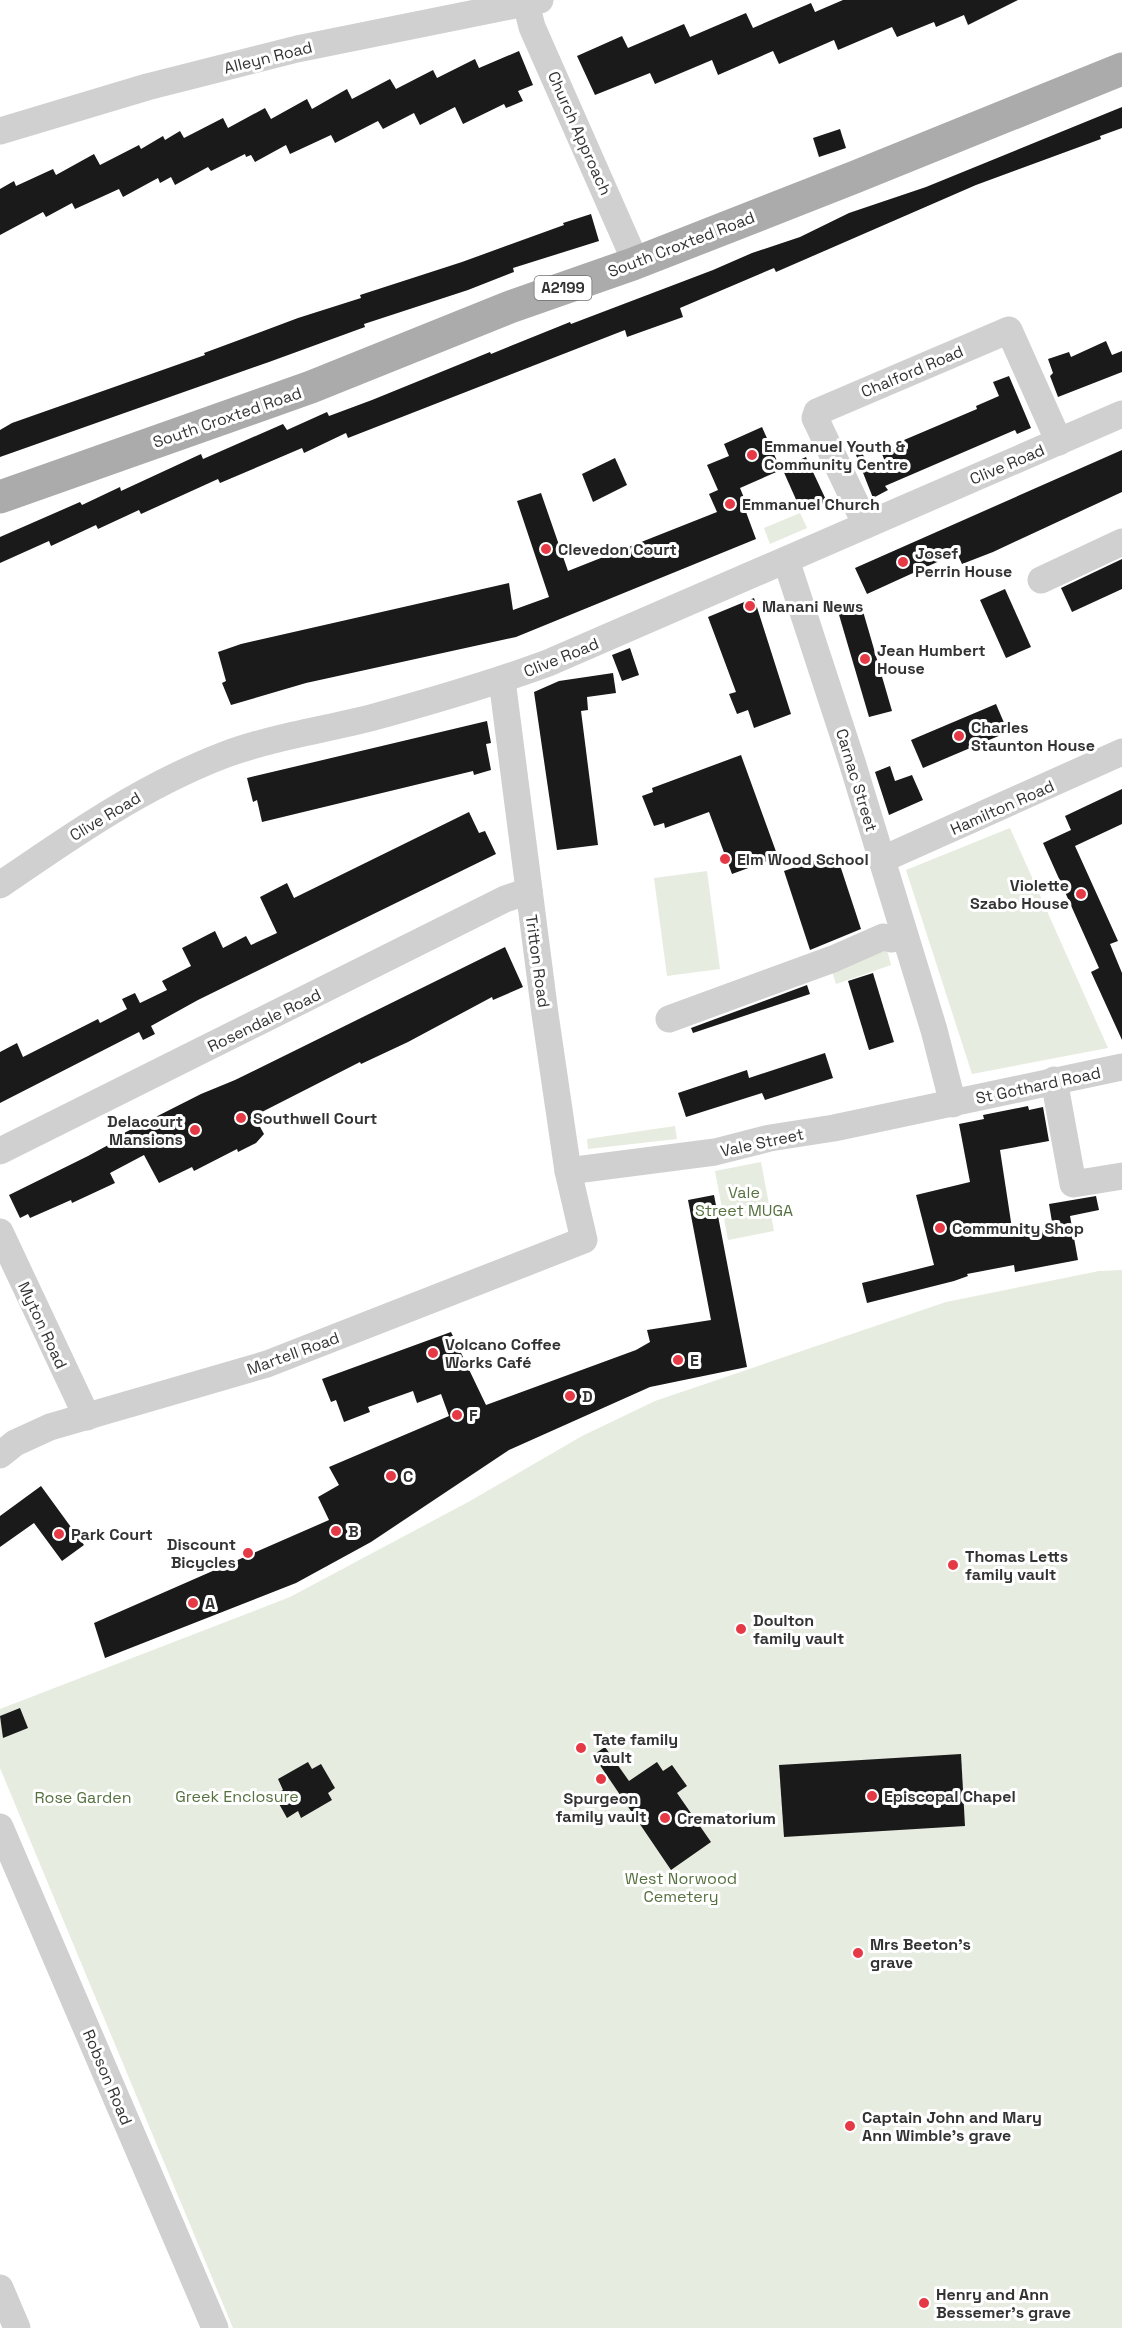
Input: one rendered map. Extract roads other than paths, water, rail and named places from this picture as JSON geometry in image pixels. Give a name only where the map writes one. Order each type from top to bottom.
[{"type":"main road","name":"South Croxted Road","points":[[0,497],[311,387],[510,307],[633,264],[1122,69]]},
{"type":"street","name":"Alleyn Road","points":[[0,131],[147,87],[297,49],[533,2]]},
{"type":"street","name":"Church Approach","points":[[533,2],[532,27],[629,247],[633,264]]},
{"type":"street","name":"Chalford Road","points":[[866,525],[815,418],[817,412],[1010,330],[1059,442]]},
{"type":"street","name":"Clive Road","points":[[0,885],[108,812],[184,772],[223,756],[502,680],[682,607],[1122,414]]},
{"type":"street","points":[[1041,580],[1122,542]]},
{"type":"street","name":"Carnac Street","points":[[786,560],[881,860],[953,1104]]},
{"type":"street","name":"Tritton Road","points":[[502,680],[528,891],[568,1171],[584,1240]]},
{"type":"street","name":"Hamilton Road","points":[[881,860],[1122,752]]},
{"type":"street","name":"Rosendale Road","points":[[0,1151],[504,899],[528,891]]},
{"type":"street","points":[[669,1019],[833,959],[883,937],[892,939],[904,935]]},
{"type":"street","name":"St Gothard Road","points":[[953,1104],[1054,1080],[1122,1067]]},
{"type":"street","points":[[1054,1080],[1072,1184],[1122,1176]]},
{"type":"street","name":"Vale Street","points":[[568,1171],[714,1152],[770,1138],[953,1104]]},
{"type":"street","name":"Myton Road","points":[[0,1232],[87,1417]]},
{"type":"street","name":"Martell Road","points":[[0,1455],[15,1443],[50,1427],[267,1364],[584,1240]]},
{"type":"street","name":"Robson Road","points":[[0,1827],[215,2328]]},
{"type":"street","points":[[0,2288],[17,2328]]},
{"type":"place","name":"Emmanuel Youth & Community Centre","points":[[752,455]]},
{"type":"place","name":"Emmanuel Church","points":[[730,504]]},
{"type":"place","name":"Clevedon Court","points":[[546,549]]},
{"type":"place","name":"Josef Perrin House","points":[[903,562]]},
{"type":"place","name":"Manani News","points":[[750,606]]},
{"type":"place","name":"Jean Humbert House","points":[[865,659]]},
{"type":"place","name":"Charles Staunton House","points":[[959,736]]},
{"type":"place","name":"Elm Wood School","points":[[725,859]]},
{"type":"place","name":"Violette Szabo House","points":[[1081,894]]},
{"type":"place","name":"Southwell Court","points":[[241,1118]]},
{"type":"place","name":"Delacourt Mansions","points":[[195,1130]]},
{"type":"place","name":"Community Shop","points":[[940,1228]]},
{"type":"place","name":"Volcano Coffee Works Café","points":[[433,1353]]},
{"type":"place","name":"E","points":[[678,1360]]},
{"type":"place","name":"D","points":[[570,1396]]},
{"type":"place","name":"F","points":[[457,1415]]},
{"type":"place","name":"C","points":[[391,1476]]},
{"type":"place","name":"B","points":[[336,1531]]},
{"type":"place","name":"Park Court","points":[[59,1534]]},
{"type":"place","name":"Discount Bicycles","points":[[248,1553]]},
{"type":"place","name":"Thomas Letts family vault","points":[[953,1565]]},
{"type":"place","name":"A","points":[[193,1603]]},
{"type":"place","name":"Doulton family vault","points":[[741,1629]]},
{"type":"place","name":"Tate family vault","points":[[581,1748]]},
{"type":"place","name":"Spurgeon family vault","points":[[601,1779]]},
{"type":"place","name":"Episcopal Chapel","points":[[872,1796]]},
{"type":"place","name":"Crematorium","points":[[665,1818]]},
{"type":"place","name":"Mrs Beeton's grave","points":[[858,1953]]},
{"type":"place","name":"Captain John and Mary Ann Wimble's grave","points":[[850,2126]]},
{"type":"place","name":"Henry and Ann Bessemer's grave","points":[[924,2303]]},
{"type":"park label","name":"Vale Street MUGA","points":[[744,1201]]},
{"type":"park label","name":"Greek Enclosure","points":[[237,1796]]},
{"type":"park label","name":"Rose Garden","points":[[83,1797]]},
{"type":"park label","name":"West Norwood Cemetery","points":[[681,1887]]}]
